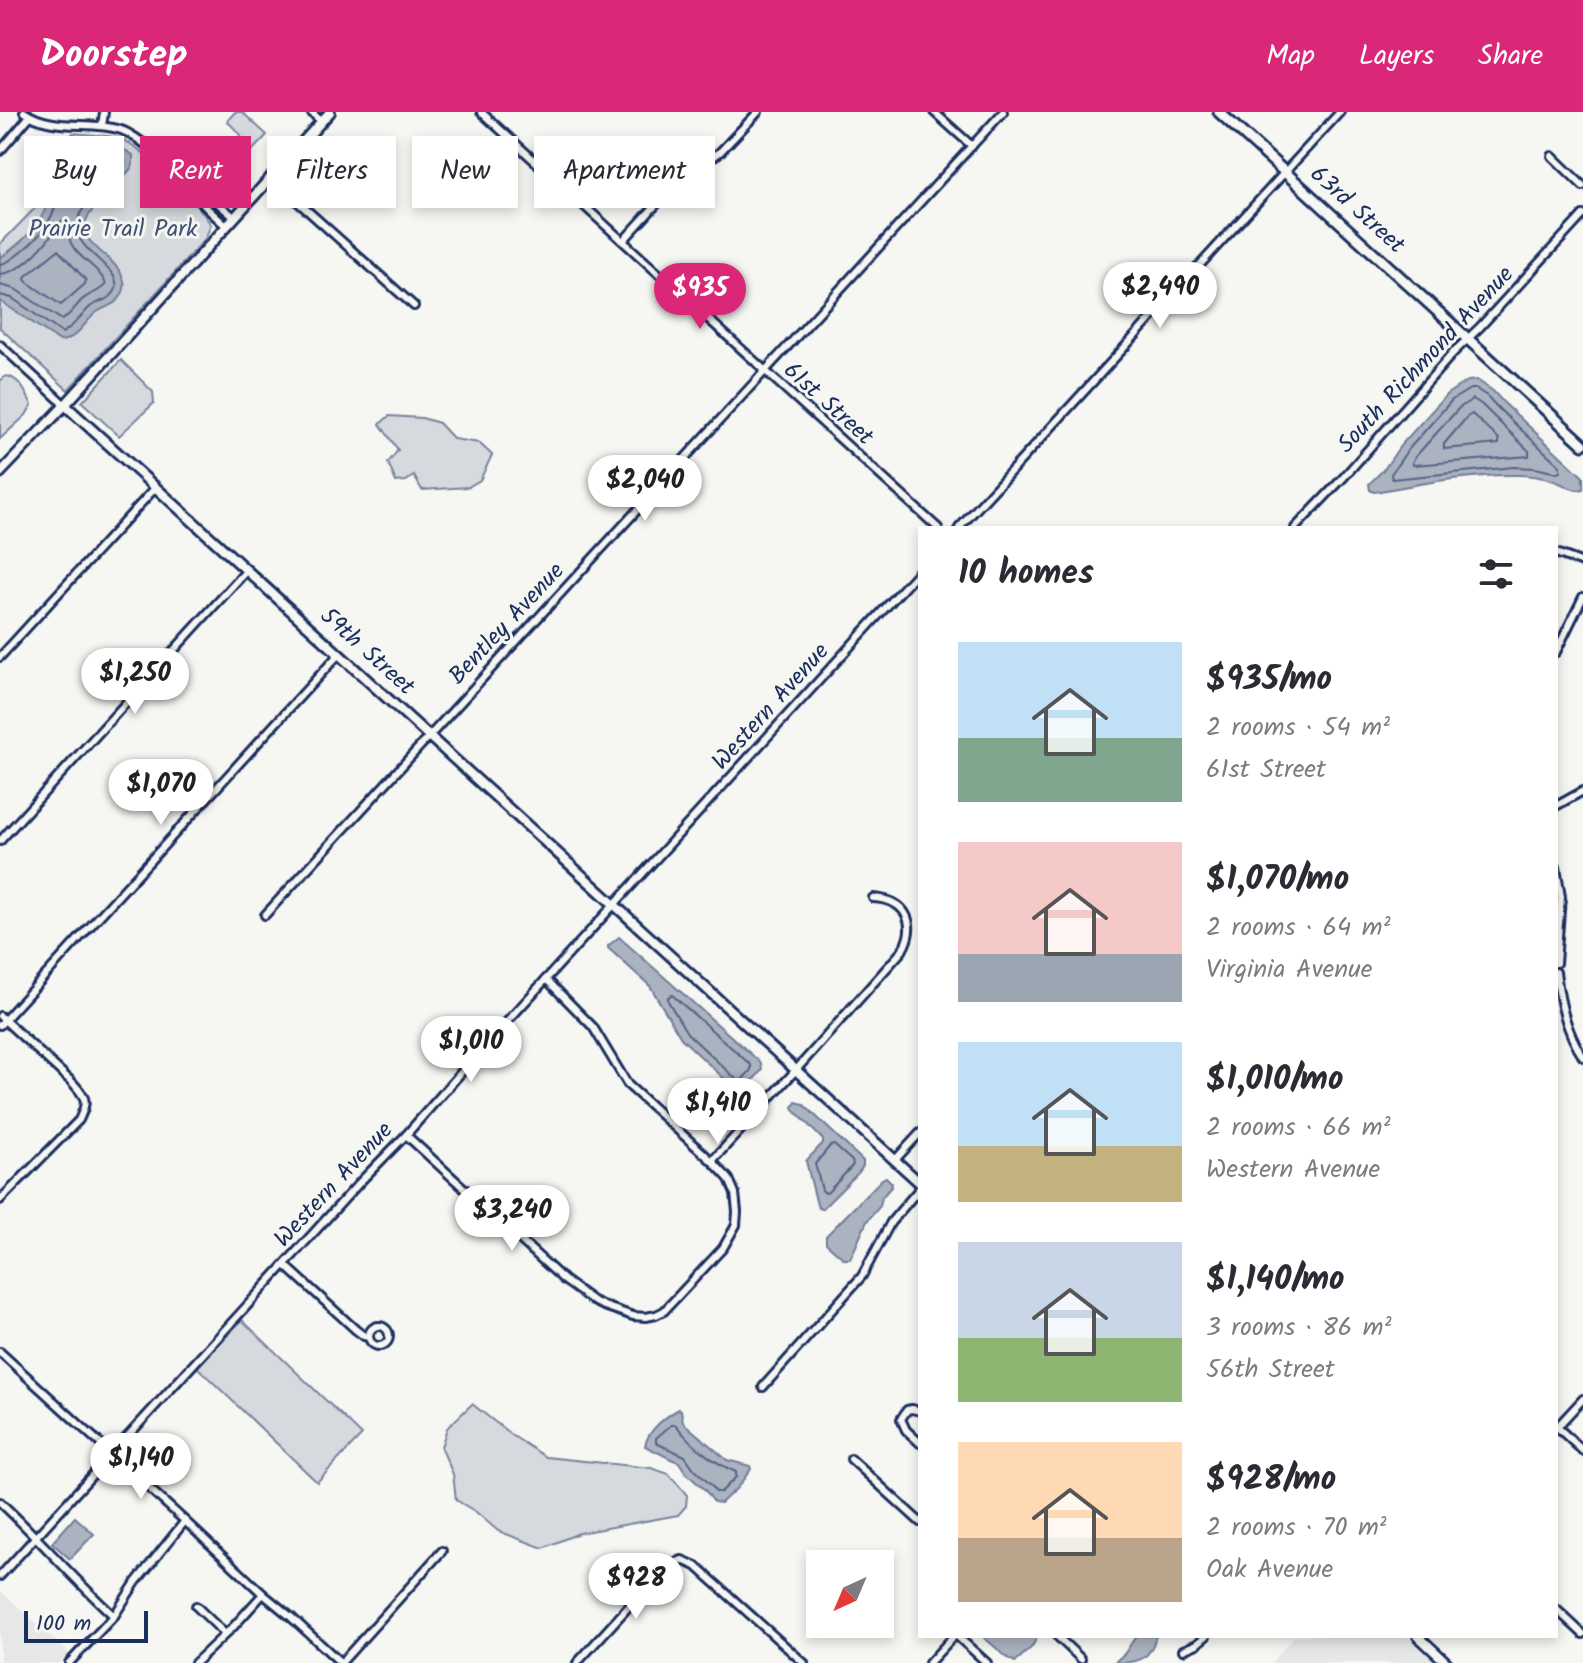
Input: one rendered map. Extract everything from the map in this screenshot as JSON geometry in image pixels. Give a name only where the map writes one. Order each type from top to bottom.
[{"type":"main road","name":"63rd Street","points":[[1219,112],[1583,444]]},
{"type":"street","points":[[102,126],[104,112]]},
{"type":"street","points":[[311,112],[321,121]]},
{"type":"street","points":[[307,136],[330,112]]},
{"type":"street","name":"61st Street","points":[[481,112],[936,526]]},
{"type":"street","points":[[623,241],[676,183],[720,152],[758,112]]},
{"type":"street","points":[[934,112],[972,146]]},
{"type":"street","name":"Bentley Avenue","points":[[265,915],[1003,112]]},
{"type":"street","points":[[961,526],[1340,112]]},
{"type":"street","points":[[0,151],[27,114],[56,123],[118,129],[140,140]]},
{"type":"street","points":[[1552,156],[1583,186]]},
{"type":"street","points":[[0,473],[267,180]]},
{"type":"street","points":[[207,208],[226,226]]},
{"type":"street","points":[[224,208],[234,217]]},
{"type":"street","points":[[305,208],[414,306]]},
{"type":"street","name":"South Richmond Avenue","points":[[1297,526],[1583,215]]},
{"type":"street","name":"59th Street","points":[[0,345],[918,1184]]},
{"type":"street","points":[[0,657],[156,487]]},
{"type":"street","points":[[1558,554],[1583,563]]},
{"type":"street","points":[[0,841],[247,570]]},
{"type":"street","name":"Western Avenue","points":[[0,1576],[918,572]]},
{"type":"street","points":[[1558,648],[1583,597]]},
{"type":"street","points":[[0,1200],[79,1120],[86,1105],[73,1083],[1,1020],[339,654]]},
{"type":"street","points":[[1558,805],[1583,791]]},
{"type":"street","points":[[1558,879],[1561,897],[1558,937]]},
{"type":"street","points":[[712,1161],[902,951],[910,930],[903,909],[885,899],[873,898]]},
{"type":"street","points":[[406,1135],[576,1289],[604,1306],[633,1316],[646,1317],[664,1311],[723,1248],[736,1225],[735,1193],[729,1179],[628,1085],[593,1027],[546,979]]},
{"type":"street","points":[[1558,983],[1570,1034],[1583,1057]]},
{"type":"street","points":[[895,1160],[918,1135]]},
{"type":"street","points":[[763,1387],[862,1276],[891,1222],[918,1188]]},
{"type":"street","points":[[285,1265],[356,1330],[369,1337]]},
{"type":"street","points":[[0,1352],[341,1663],[442,1551]]},
{"type":"street","points":[[1558,1426],[1583,1399]]},
{"type":"street","points":[[918,1411],[907,1410],[901,1419],[906,1430],[918,1441]]},
{"type":"street","points":[[1558,1428],[1583,1451]]},
{"type":"street","points":[[851,1459],[918,1520]]},
{"type":"street","points":[[0,1502],[114,1616]]},
{"type":"street","points":[[69,1663],[114,1616],[136,1582],[185,1521]]},
{"type":"street","points":[[577,1663],[664,1568],[682,1560],[696,1566],[804,1663]]},
{"type":"street","points":[[195,1663],[263,1594]]},
{"type":"street","points":[[196,1606],[225,1634]]},
{"type":"street","points":[[1558,1611],[1583,1634]]},
{"type":"street","points":[[929,1663],[954,1638]]},
{"type":"street","points":[[958,1638],[987,1663]]},
{"type":"street","points":[[1059,1638],[1081,1659]]},
{"type":"street","points":[[1183,1650],[1204,1638]]},
{"type":"street","points":[[1420,1638],[1447,1663]]},
{"type":"shaded area","points":[[0,1590],[69,1653],[60,1663],[0,1663]]},
{"type":"shaded area","points":[[1293,1638],[1409,1638],[1437,1663],[1271,1663]]},
{"type":"green space","points":[[235,112],[242,112],[267,135],[251,152],[251,136],[240,136],[227,121]]},
{"type":"green space","name":"Prairie Trail Park","points":[[73,133],[103,136],[70,136]]},
{"type":"green space","name":"Prairie Trail Park","points":[[124,141],[140,151],[140,208],[198,208],[211,225],[205,239],[68,390],[0,328],[0,244],[35,208],[124,208]]},
{"type":"green space","points":[[121,360],[153,392],[154,403],[119,436],[82,402]]},
{"type":"green space","points":[[6,376],[19,383],[32,405],[26,415],[0,439],[0,381]]},
{"type":"green space","points":[[389,416],[422,418],[439,423],[454,439],[479,443],[492,455],[480,480],[468,487],[422,490],[414,476],[396,482],[388,463],[398,450],[380,424]]},
{"type":"green space","points":[[242,1320],[362,1435],[317,1482],[197,1367]]},
{"type":"green space","points":[[472,1404],[546,1457],[651,1468],[669,1474],[687,1495],[686,1506],[678,1515],[579,1533],[543,1548],[498,1531],[456,1500],[453,1474],[441,1447],[447,1428]]},
{"type":"water","points":[[124,150],[133,155],[133,165],[124,176]]},
{"type":"water","points":[[45,208],[94,208],[85,223],[87,237],[123,278],[124,288],[117,301],[97,312],[71,337],[60,341],[0,301],[0,258],[35,227]]},
{"type":"water","points":[[1477,380],[1493,391],[1583,477],[1583,489],[1572,489],[1540,477],[1499,475],[1374,492],[1370,490],[1369,484],[1447,394],[1468,381]]},
{"type":"water","points":[[619,937],[761,1063],[762,1070],[743,1092],[735,1089],[681,1038],[650,986],[608,948]]},
{"type":"water","points":[[796,1102],[803,1104],[863,1161],[859,1172],[822,1209],[817,1205],[806,1161],[823,1140],[795,1111],[793,1107]]},
{"type":"water","points":[[886,1177],[892,1183],[891,1187],[867,1221],[850,1259],[844,1259],[826,1243],[826,1236]]},
{"type":"water","points":[[679,1409],[683,1422],[727,1460],[750,1466],[737,1488],[721,1503],[714,1502],[679,1462],[645,1446],[653,1430]]},
{"type":"water","points":[[75,1517],[94,1534],[70,1559],[52,1543]]},
{"type":"water","points":[[984,1638],[1035,1638],[1032,1647],[1015,1662]]},
{"type":"water","points":[[1135,1638],[1155,1638],[1146,1656],[1136,1661],[1114,1663]]}]
